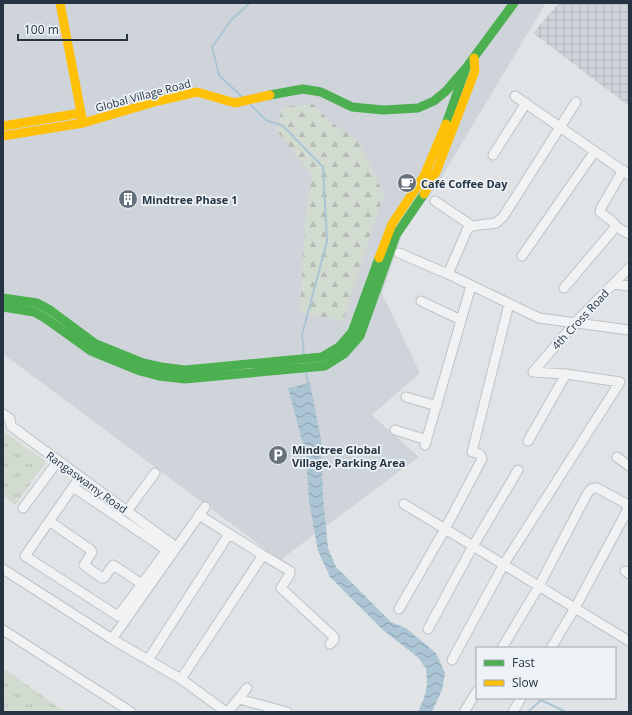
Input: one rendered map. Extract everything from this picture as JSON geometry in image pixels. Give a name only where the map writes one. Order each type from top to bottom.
[{"type":"street","points":[[60,3],[83,123]]},
{"type":"street","name":"Global Village Road","points":[[3,136],[83,123],[158,101],[197,92],[236,103],[268,95],[303,89],[321,92],[352,107],[383,110],[418,108],[434,101],[446,90],[474,58],[514,3]]},
{"type":"street","points":[[3,307],[28,310],[40,315],[91,351],[136,370],[155,375],[185,379],[339,359],[350,349],[363,329],[398,230],[424,194],[442,158],[475,71],[474,58]]},
{"type":"street","points":[[323,361],[352,332],[388,232],[395,218],[416,189],[429,166],[466,68]]},
{"type":"street","points":[[515,96],[626,172],[601,208],[600,212],[615,226],[629,234]]},
{"type":"street","points":[[448,274],[463,235],[472,226],[496,223],[503,217],[561,128],[576,102]]},
{"type":"street","points":[[493,155],[526,103]]},
{"type":"street","points":[[3,126],[81,113]]},
{"type":"street","points":[[522,256],[595,151]]},
{"type":"street","points":[[435,201],[472,226]]},
{"type":"street","points":[[564,288],[615,226]]},
{"type":"street","points":[[399,253],[448,274],[539,318],[574,324],[629,330]]},
{"type":"street","name":"4th Cross Road","points":[[566,374],[533,372],[574,324],[629,268]]},
{"type":"street","points":[[613,284],[629,286]]},
{"type":"street","points":[[395,430],[426,443],[471,286]]},
{"type":"street","points":[[3,298],[37,303],[50,310],[96,344],[152,365],[185,370],[280,366]]},
{"type":"street","points":[[421,301],[461,320]]},
{"type":"street","points":[[399,609],[445,529],[482,459],[480,454],[472,452],[509,304]]},
{"type":"street","points":[[452,660],[504,564],[625,383],[566,374],[528,441]]},
{"type":"street","points":[[406,397],[437,406]]},
{"type":"street","name":"Rangaswamy Road","points":[[3,414],[10,419],[11,426],[176,547]]},
{"type":"street","points":[[617,457],[629,466]]},
{"type":"street","points":[[23,508],[58,461]]},
{"type":"street","points":[[428,629],[473,546],[518,470]]},
{"type":"street","points":[[127,511],[155,473]]},
{"type":"street","points":[[80,477],[25,556],[118,616],[145,586],[205,507]]},
{"type":"street","points":[[73,487],[165,549],[164,554],[112,639]]},
{"type":"street","points":[[503,647],[539,586],[590,490],[597,488],[625,503],[628,509],[575,608],[552,647]]},
{"type":"street","points":[[404,504],[629,641]]},
{"type":"street","points":[[199,515],[290,571],[281,588],[334,637],[334,640],[330,644]]},
{"type":"street","points":[[50,521],[92,551],[84,565],[96,574],[104,578],[113,565],[145,586]]},
{"type":"street","points":[[148,660],[229,534]]},
{"type":"street","points":[[181,679],[263,555]]},
{"type":"street","points":[[3,570],[112,639],[181,679],[227,712],[247,688]]},
{"type":"street","points":[[3,630],[131,712]]},
{"type":"street","points":[[464,712],[476,693]]},
{"type":"street","points":[[239,698],[280,711]]},
{"type":"street","points":[[513,712],[520,699]]},
{"type":"shaded area","points":[[3,3],[546,3],[435,188],[403,232],[382,293],[420,373],[372,415],[419,457],[280,560],[3,354]]},
{"type":"shaded area","points":[[559,3],[629,3],[629,106],[533,33]]},
{"type":"green space","points":[[313,104],[331,122],[358,141],[384,194],[343,321],[300,312],[305,223],[312,175],[277,131],[282,107]]},
{"type":"green space","points":[[3,431],[46,462],[15,505],[3,496]]},
{"type":"green space","points":[[3,668],[65,712],[3,712]]},
{"type":"water","points":[[310,383],[321,439],[323,498],[328,548],[336,567],[391,622],[406,628],[436,653],[445,673],[442,690],[432,712],[418,712],[427,683],[425,663],[383,630],[330,577],[318,551],[309,501],[306,455],[288,388]]},
{"type":"waterway","points":[[242,97],[219,75],[212,47],[232,19],[250,3]]},
{"type":"waterway","points":[[250,104],[266,120],[283,126],[323,167],[327,241],[302,335],[304,354]]},
{"type":"waterway","points":[[306,372],[308,385]]},
{"type":"waterway","points":[[419,657],[428,670]]},
{"type":"waterway","points":[[528,712],[541,700],[566,712]]},
{"type":"traffic: fast","points":[[270,95],[303,89],[321,92],[352,107],[383,110],[418,108],[434,101],[446,91],[466,68],[514,3]]},
{"type":"traffic: fast","points":[[446,124],[466,68]]},
{"type":"traffic: fast","points":[[3,307],[34,312],[45,318],[91,351],[140,371],[159,376],[185,379],[325,366],[344,354],[360,336],[396,235],[424,194]]},
{"type":"traffic: fast","points":[[3,298],[37,303],[50,310],[96,344],[143,363],[161,367],[185,370],[322,357],[339,347],[352,332],[379,258]]},
{"type":"traffic: slow","points":[[60,3],[83,123]]},
{"type":"traffic: slow","points":[[424,194],[437,170],[475,71],[474,58]]},
{"type":"traffic: slow","points":[[3,136],[83,123],[158,101],[197,92],[235,103],[270,95]]},
{"type":"traffic: slow","points":[[3,126],[81,113]]},
{"type":"traffic: slow","points":[[379,258],[392,224],[424,176],[446,124]]},
{"type":"place","name":"Café Coffee Day","points":[[407,183]]},
{"type":"place","name":"Mindtree Phase 1","points":[[128,199]]},
{"type":"place","name":"Mindtree Global Village, Parking Area","points":[[278,455]]}]
